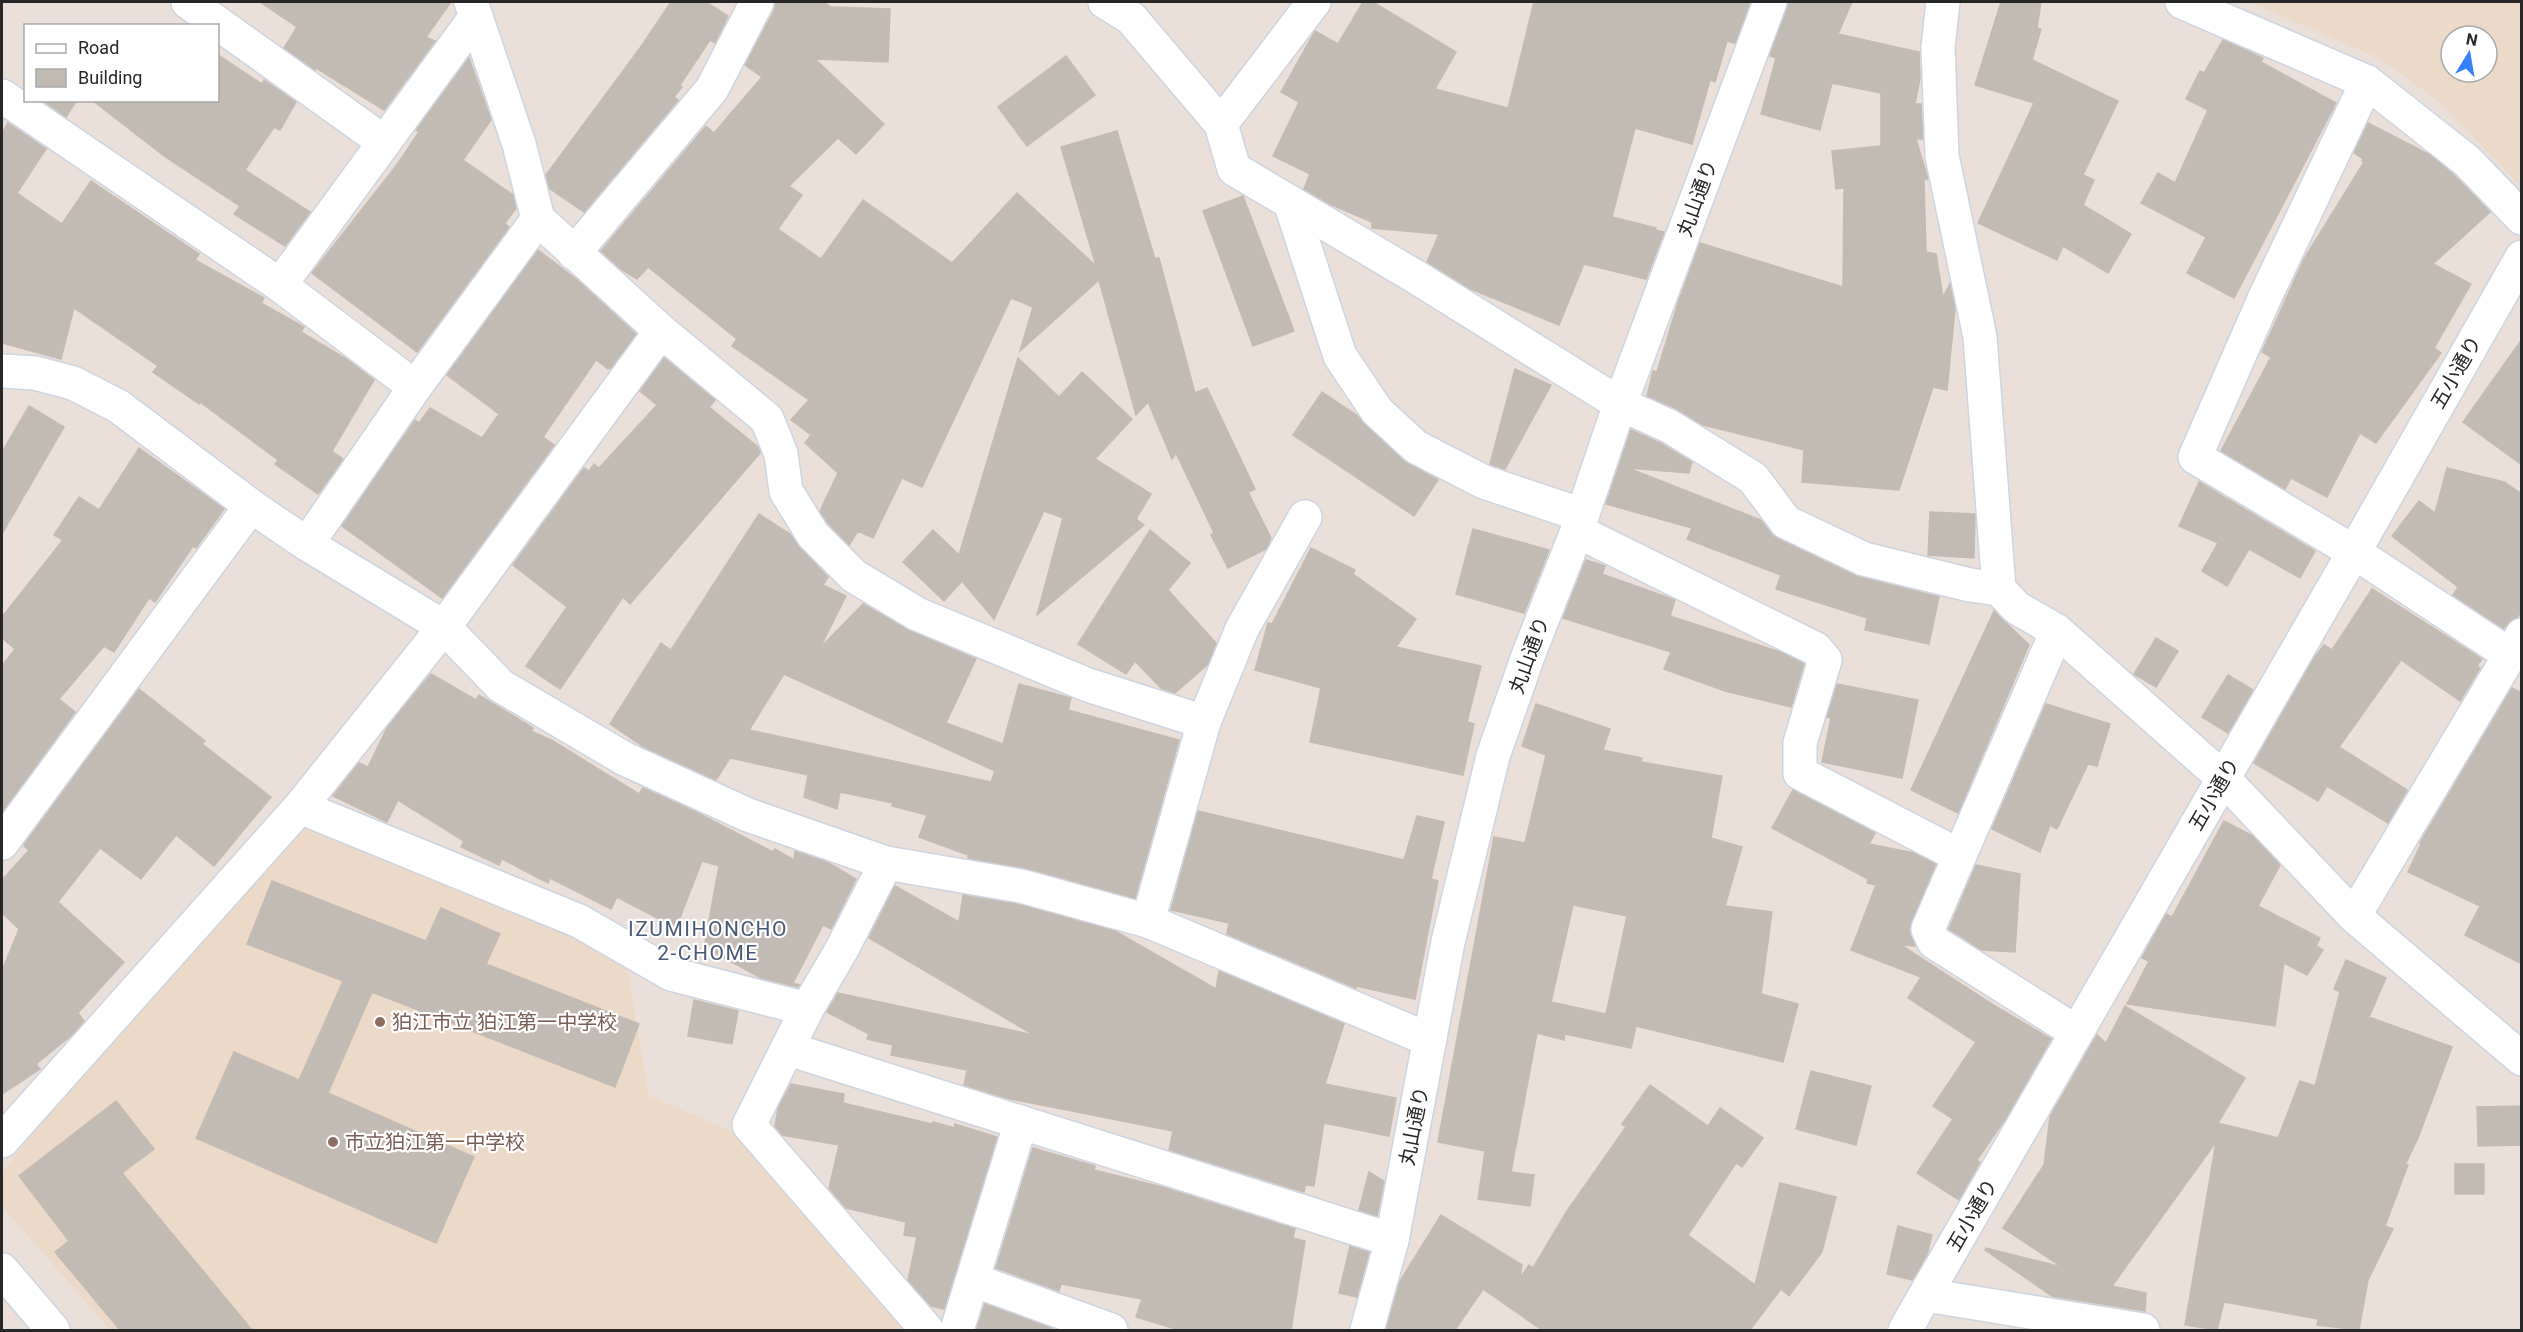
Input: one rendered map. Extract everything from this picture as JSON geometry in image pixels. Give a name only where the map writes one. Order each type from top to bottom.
[{"type":"street","points":[[188,2],[219,24]]},
{"type":"street","points":[[574,253],[712,89],[757,2]]},
{"type":"street","points":[[1105,2],[1131,18],[1221,124],[1234,169],[1620,405],[1669,426],[1753,478],[1786,522],[1864,559],[1970,585],[1999,589]]},
{"type":"street","points":[[1221,124],[1314,2]]},
{"type":"street","name":"丸山通り","points":[[1367,1330],[1392,1240],[1448,942],[1493,756],[1528,656],[1580,523],[1620,405],[1770,2]]},
{"type":"street","points":[[1943,2],[1938,47],[1941,156],[1980,337],[1999,589],[2016,609],[2057,631],[2223,778],[2354,916],[2522,1059]]},
{"type":"street","points":[[2182,2],[2367,82],[2467,161],[2522,218]]},
{"type":"street","points":[[280,285],[384,142],[473,10]]},
{"type":"street","points":[[473,10],[519,144],[538,219],[661,331],[766,419],[782,454],[786,490],[813,535],[854,576],[917,614],[1088,685],[1204,722]]},
{"type":"street","points":[[219,24],[384,142]]},
{"type":"street","points":[[2354,916],[2516,645],[2195,457],[2265,297],[2367,82]]},
{"type":"street","points":[[2,96],[280,285],[415,387]]},
{"type":"street","points":[[1290,202],[1340,356],[1377,411],[1416,447],[1484,482],[1580,523],[1816,649],[1825,660],[1800,743],[1800,773],[1958,855]]},
{"type":"street","points":[[307,544],[415,387],[538,219]]},
{"type":"street","name":"五小通り","points":[[1905,1330],[2522,257]]},
{"type":"street","points":[[2,1141],[300,807],[444,627],[661,331]]},
{"type":"street","points":[[2,371],[35,373],[73,382],[118,406],[251,506],[307,544],[444,627],[501,686],[626,759],[748,815],[886,863],[1021,886],[1148,921],[1430,1040]]},
{"type":"street","points":[[2,843],[251,506]]},
{"type":"street","points":[[1148,921],[1204,722],[1242,629],[1305,517]]},
{"type":"street","points":[[2057,631],[1958,855],[1928,929],[1934,942],[2076,1032]]},
{"type":"street","points":[[300,807],[579,921],[671,974],[807,1009]]},
{"type":"street","points":[[886,863],[842,949],[807,1009],[748,1125],[927,1330]]},
{"type":"street","points":[[789,1048],[1392,1240]]},
{"type":"street","points":[[957,1330],[1021,1122]]},
{"type":"street","points":[[2,1270],[53,1330]]},
{"type":"street","points":[[973,1280],[1111,1330]]},
{"type":"street","points":[[1926,1295],[2142,1330]]},
{"type":"shaded area","points":[[2249,2],[2521,2],[2521,186],[2439,102],[2381,59]]},
{"type":"shaded area","name":"狛江市立 狛江第一中学校","points":[[300,807],[624,948],[649,1096],[737,1133],[923,1330],[110,1330],[2,1206],[2,1172]]},
{"type":"building","points":[[260,2],[451,2],[426,37],[435,41],[384,110],[316,68],[315,70],[284,48],[297,27]]},
{"type":"building","points":[[671,2],[706,2],[728,16],[715,43],[710,40],[680,85],[682,87],[674,97],[678,100],[584,212],[549,188],[546,175],[640,48]]},
{"type":"building","points":[[776,2],[824,2],[831,7],[890,9],[888,62],[815,59],[884,124],[856,154],[838,138],[789,186],[802,195],[778,229],[821,259],[863,200],[952,263],[1017,193],[1096,266],[1061,147],[1117,131],[1155,259],[1159,258],[1195,393],[1207,388],[1255,489],[1248,492],[1271,538],[1266,549],[1228,568],[1211,535],[1214,533],[1176,453],[1172,459],[1148,402],[1136,415],[1099,280],[1020,351],[1033,307],[1011,298],[922,487],[902,478],[873,538],[858,531],[849,545],[828,523],[820,511],[838,473],[805,443],[811,435],[791,420],[809,400],[732,346],[737,339],[648,267],[637,279],[622,270],[601,251],[706,126],[714,133],[762,77],[745,65],[774,11]]},
{"type":"building","points":[[1363,2],[1373,2],[1456,52],[1435,89],[1508,108],[1534,2],[1750,2],[1735,43],[1727,41],[1715,82],[1710,80],[1692,144],[1635,128],[1612,217],[1664,232],[1646,279],[1584,264],[1559,325],[1471,289],[1427,262],[1439,234],[1372,228],[1372,222],[1332,205],[1304,189],[1310,174],[1273,156],[1299,102],[1281,92],[1315,31],[1338,44]]},
{"type":"building","points":[[1788,2],[1852,2],[1838,34],[1919,52],[1920,78],[1915,104],[1921,104],[1923,139],[1916,139],[1928,179],[1924,180],[1926,252],[1936,254],[1943,297],[1950,284],[1955,309],[1947,390],[1933,387],[1899,490],[1802,482],[1804,450],[1703,425],[1677,409],[1647,396],[1653,371],[1657,372],[1678,303],[1700,243],[1843,287],[1844,188],[1836,189],[1832,151],[1881,146],[1881,93],[1832,83],[1820,130],[1761,114],[1776,58],[1770,56]]},
{"type":"building","points":[[2001,2],[2041,2],[2037,28],[2041,29],[2032,60],[2118,101],[2083,175],[2094,180],[2083,205],[2131,234],[2108,273],[2063,246],[2057,260],[1978,223],[2034,103],[1975,85]]},
{"type":"building","points":[[2223,40],[2263,58],[2261,62],[2336,103],[2234,298],[2187,273],[2206,237],[2141,203],[2158,173],[2175,183],[2208,110],[2186,99],[2200,71],[2204,73]]},
{"type":"building","points":[[219,56],[262,84],[264,80],[296,102],[280,130],[274,127],[245,170],[310,212],[285,246],[234,214],[240,206],[164,156],[95,102],[219,102]]},
{"type":"building","points":[[1066,56],[1095,95],[1027,146],[998,107]]},
{"type":"building","points":[[469,58],[491,120],[463,160],[513,195],[516,208],[505,223],[509,227],[417,352],[312,273],[396,166],[419,132],[416,130]]},
{"type":"building","points":[[45,102],[76,102],[66,117]]},
{"type":"building","points":[[8,123],[46,149],[17,193],[62,224],[91,181],[199,254],[195,260],[264,298],[261,303],[304,327],[301,332],[345,358],[374,380],[332,451],[343,459],[318,494],[275,464],[278,460],[200,402],[199,404],[153,372],[158,366],[74,308],[61,359],[2,343],[2,133]]},
{"type":"building","points":[[2368,123],[2430,155],[2454,175],[2490,212],[2433,264],[2471,284],[2434,348],[2441,353],[2376,443],[2360,433],[2327,497],[2291,478],[2285,489],[2221,451],[2271,357],[2262,352],[2304,259],[2364,162],[2354,153]]},
{"type":"building","points":[[1243,196],[1294,331],[1253,346],[1203,211]]},
{"type":"building","points":[[538,250],[576,279],[636,334],[611,368],[608,369],[596,360],[543,437],[554,445],[442,598],[342,526],[415,420],[419,423],[430,408],[482,438],[499,414],[447,375]]},
{"type":"building","points":[[2522,339],[2522,465],[2463,422]]},
{"type":"building","points":[[664,358],[715,400],[709,407],[758,447],[760,453],[630,604],[623,597],[560,689],[526,666],[567,607],[513,565],[584,468],[589,471],[594,464],[599,468],[657,405],[640,391]]},
{"type":"building","points":[[1018,358],[1059,397],[1082,372],[1132,419],[1095,459],[1151,494],[1136,519],[1144,525],[1037,615],[1063,518],[1044,511],[994,619],[962,581],[944,601],[903,562],[933,530],[959,555]]},
{"type":"building","points":[[1515,369],[1551,385],[1505,469],[1490,464]]},
{"type":"building","points":[[1322,392],[1358,416],[1404,461],[1438,480],[1414,516],[1293,435]]},
{"type":"building","points":[[29,406],[64,427],[2,534],[2,452]]},
{"type":"building","points":[[1631,430],[1660,443],[1692,462],[1689,473],[1628,468],[1761,520],[1772,535],[1778,539],[1856,576],[1939,597],[1929,644],[1865,630],[1867,618],[1776,589],[1781,575],[1687,539],[1692,528],[1606,504]]},
{"type":"building","points":[[139,448],[224,509],[196,548],[193,546],[155,602],[149,598],[114,652],[104,646],[59,699],[75,712],[2,812],[2,666],[15,649],[2,638],[2,617],[63,540],[54,535],[79,497],[99,510]]},
{"type":"building","points":[[2447,468],[2504,482],[2522,494],[2522,610],[2517,618],[2503,628],[2453,595],[2458,587],[2392,536],[2419,501],[2435,513]]},
{"type":"building","points":[[2199,482],[2315,551],[2300,578],[2249,549],[2227,586],[2202,571],[2218,543],[2179,526]]},
{"type":"building","points":[[1930,512],[1975,514],[1974,558],[1928,555]]},
{"type":"building","points":[[759,514],[790,534],[828,577],[823,585],[846,596],[820,648],[863,604],[910,631],[976,659],[946,723],[1003,744],[1019,684],[1071,698],[1068,710],[1179,740],[1135,898],[1026,868],[968,858],[968,855],[919,837],[927,815],[892,806],[893,803],[840,792],[837,809],[804,797],[808,775],[730,758],[716,780],[644,747],[610,724],[661,643],[671,650]],"holes":[[[784,674],[995,771],[991,782],[749,730]]]},
{"type":"building","points":[[1473,529],[1549,550],[1524,613],[1456,594]]},
{"type":"building","points":[[1150,530],[1190,563],[1168,590],[1216,643],[1208,664],[1175,693],[1161,688],[1135,661],[1126,674],[1078,644]]},
{"type":"building","points":[[1311,548],[1355,570],[1353,574],[1416,619],[1396,647],[1481,666],[1467,722],[1474,724],[1463,775],[1310,742],[1321,688],[1255,670],[1268,623],[1272,624]]},
{"type":"building","points":[[1586,560],[1605,566],[1602,574],[1675,600],[1670,616],[1783,653],[1804,664],[1791,707],[1725,691],[1664,669],[1671,652],[1563,618]]},
{"type":"building","points":[[2372,589],[2482,659],[2477,666],[2480,668],[2460,701],[2401,660],[2339,747],[2407,790],[2388,823],[2327,786],[2318,801],[2254,763],[2312,661],[2324,645],[2332,650]]},
{"type":"building","points":[[1994,611],[2029,645],[1958,813],[1911,790]]},
{"type":"building","points":[[2156,638],[2178,651],[2156,687],[2134,674]]},
{"type":"building","points":[[431,674],[476,700],[479,695],[533,728],[531,731],[553,741],[639,794],[643,788],[696,812],[773,852],[775,849],[794,860],[795,851],[829,863],[856,879],[831,929],[823,925],[793,983],[800,985],[798,987],[761,978],[715,953],[717,949],[705,942],[719,866],[702,861],[676,928],[617,897],[611,909],[550,878],[548,883],[502,859],[499,865],[461,847],[464,841],[398,800],[387,822],[333,796],[359,763],[368,767],[388,726]]},
{"type":"building","points":[[2228,675],[2253,690],[2228,733],[2202,717]]},
{"type":"building","points":[[1837,684],[1918,700],[1902,778],[1822,762],[1831,718],[1827,717]]},
{"type":"building","points":[[2512,688],[2522,693],[2522,964],[2465,935],[2480,906],[2408,872],[2420,843]]},
{"type":"building","points":[[139,689],[205,741],[202,744],[271,797],[214,866],[176,835],[141,879],[100,848],[58,902],[124,962],[78,1013],[84,1021],[72,1035],[36,1064],[40,1069],[2,1094],[2,971],[19,929],[2,913],[2,880],[29,850],[24,846],[26,842]]},
{"type":"building","points":[[1536,704],[1610,729],[1603,750],[1642,758],[1641,762],[1722,776],[1711,838],[1742,847],[1725,906],[1772,912],[1761,994],[1798,1004],[1783,1062],[1636,1026],[1631,1048],[1565,1034],[1564,1040],[1537,1033],[1511,1172],[1534,1175],[1530,1206],[1478,1199],[1485,1151],[1438,1142],[1494,837],[1525,843],[1546,755],[1522,746]],"holes":[[[1573,905],[1627,916],[1606,1014],[1551,1002]]]},
{"type":"building","points":[[2046,704],[2110,724],[2097,766],[2088,764],[2057,829],[2050,825],[2040,852],[1992,829]]},
{"type":"building","points":[[1793,790],[1875,833],[1869,844],[1914,853],[1936,864],[1911,922],[1909,930],[1915,946],[1901,945],[1990,1003],[2051,1039],[2006,1118],[1977,1160],[1980,1162],[1959,1200],[1917,1173],[1953,1119],[1933,1106],[1976,1042],[1908,998],[1921,977],[1851,950],[1876,885],[1867,883],[1868,879],[1772,828]]},
{"type":"building","points":[[1198,811],[1404,860],[1417,816],[1444,822],[1431,879],[1438,881],[1415,999],[1356,986],[1356,988],[1227,934],[1229,923],[1171,910]]},
{"type":"building","points":[[2224,821],[2253,836],[2280,865],[2258,906],[2320,938],[2316,946],[2323,950],[2307,975],[2284,963],[2275,1026],[2127,1004],[2149,961],[2142,958],[2152,939],[2166,914],[2172,917]]},
{"type":"building","points":[[1976,865],[2020,874],[2015,952],[1982,950],[1949,929]]},
{"type":"building","points":[[272,881],[426,941],[441,908],[500,934],[486,964],[639,1024],[615,1087],[372,992],[328,1093],[474,1157],[436,1243],[196,1138],[234,1052],[299,1080],[343,981],[247,944]]},
{"type":"building","points":[[895,886],[959,922],[963,895],[1017,904],[1115,931],[1216,989],[1219,971],[1344,1024],[1325,1084],[1396,1098],[1389,1136],[1324,1123],[1314,1186],[1305,1185],[1304,1192],[1169,1150],[1173,1131],[1006,1098],[964,1085],[967,1070],[891,1055],[893,1045],[867,1039],[869,1034],[827,1012],[838,993],[1034,1035],[869,938]]},
{"type":"building","points":[[2346,960],[2386,978],[2369,1017],[2452,1047],[2418,1138],[2405,1165],[2408,1165],[2385,1226],[2393,1229],[2368,1280],[2359,1330],[2317,1325],[2318,1319],[2224,1302],[2217,1330],[2185,1325],[2216,1142],[2112,1286],[2146,1293],[2145,1311],[2052,1296],[1985,1250],[1986,1248],[2062,1267],[2003,1228],[2044,1165],[2050,1117],[2097,1035],[2106,1043],[2125,1006],[2245,1078],[2218,1123],[2278,1138],[2300,1081],[2315,1086],[2340,992],[2334,989]]},
{"type":"building","points":[[694,1000],[738,1011],[732,1044],[688,1036]]},
{"type":"building","points":[[1811,1071],[1871,1086],[1856,1145],[1796,1129]]},
{"type":"building","points":[[791,1084],[844,1094],[843,1103],[932,1124],[933,1122],[955,1128],[955,1124],[997,1137],[944,1309],[931,1306],[908,1280],[917,1237],[904,1235],[906,1222],[846,1208],[829,1188],[839,1145],[782,1135],[775,1126],[778,1108]]},
{"type":"building","points":[[1650,1085],[1708,1126],[1720,1108],[1763,1138],[1742,1167],[1736,1163],[1688,1235],[1755,1285],[1780,1183],[1836,1197],[1822,1252],[1789,1296],[1781,1289],[1750,1330],[1542,1330],[1483,1289],[1455,1330],[1386,1330],[1400,1281],[1441,1215],[1522,1265],[1520,1278],[1529,1265],[1533,1268],[1567,1211],[1626,1127],[1622,1124]]},
{"type":"building","points":[[116,1101],[154,1149],[122,1173],[252,1330],[120,1330],[55,1252],[69,1241],[19,1176]]},
{"type":"building","points":[[2522,1106],[2522,1145],[2478,1146],[2477,1107]]},
{"type":"building","points":[[1033,1148],[1095,1166],[1094,1170],[1162,1187],[1295,1229],[1293,1238],[1305,1241],[1291,1330],[1179,1330],[1136,1317],[1142,1299],[1061,1284],[1059,1291],[996,1268]]},
{"type":"building","points":[[2455,1164],[2484,1164],[2484,1194],[2455,1194]]},
{"type":"building","points":[[1369,1172],[1384,1181],[1377,1216],[1359,1210]]},
{"type":"building","points":[[1898,1226],[1932,1235],[1927,1255],[1912,1280],[1887,1274]]},
{"type":"building","points":[[1350,1246],[1369,1252],[1357,1297],[1339,1293]]},
{"type":"building","points":[[985,1304],[1051,1328],[1051,1330],[976,1330]]},
{"type":"place","name":"狛江市立 狛江第一中学校","points":[[380,1022]]},
{"type":"place","name":"市立狛江第一中学校","points":[[333,1142]]},
{"type":"district","name":"IZUMIHONCHO 2-CHOME","points":[[708,941]]}]
